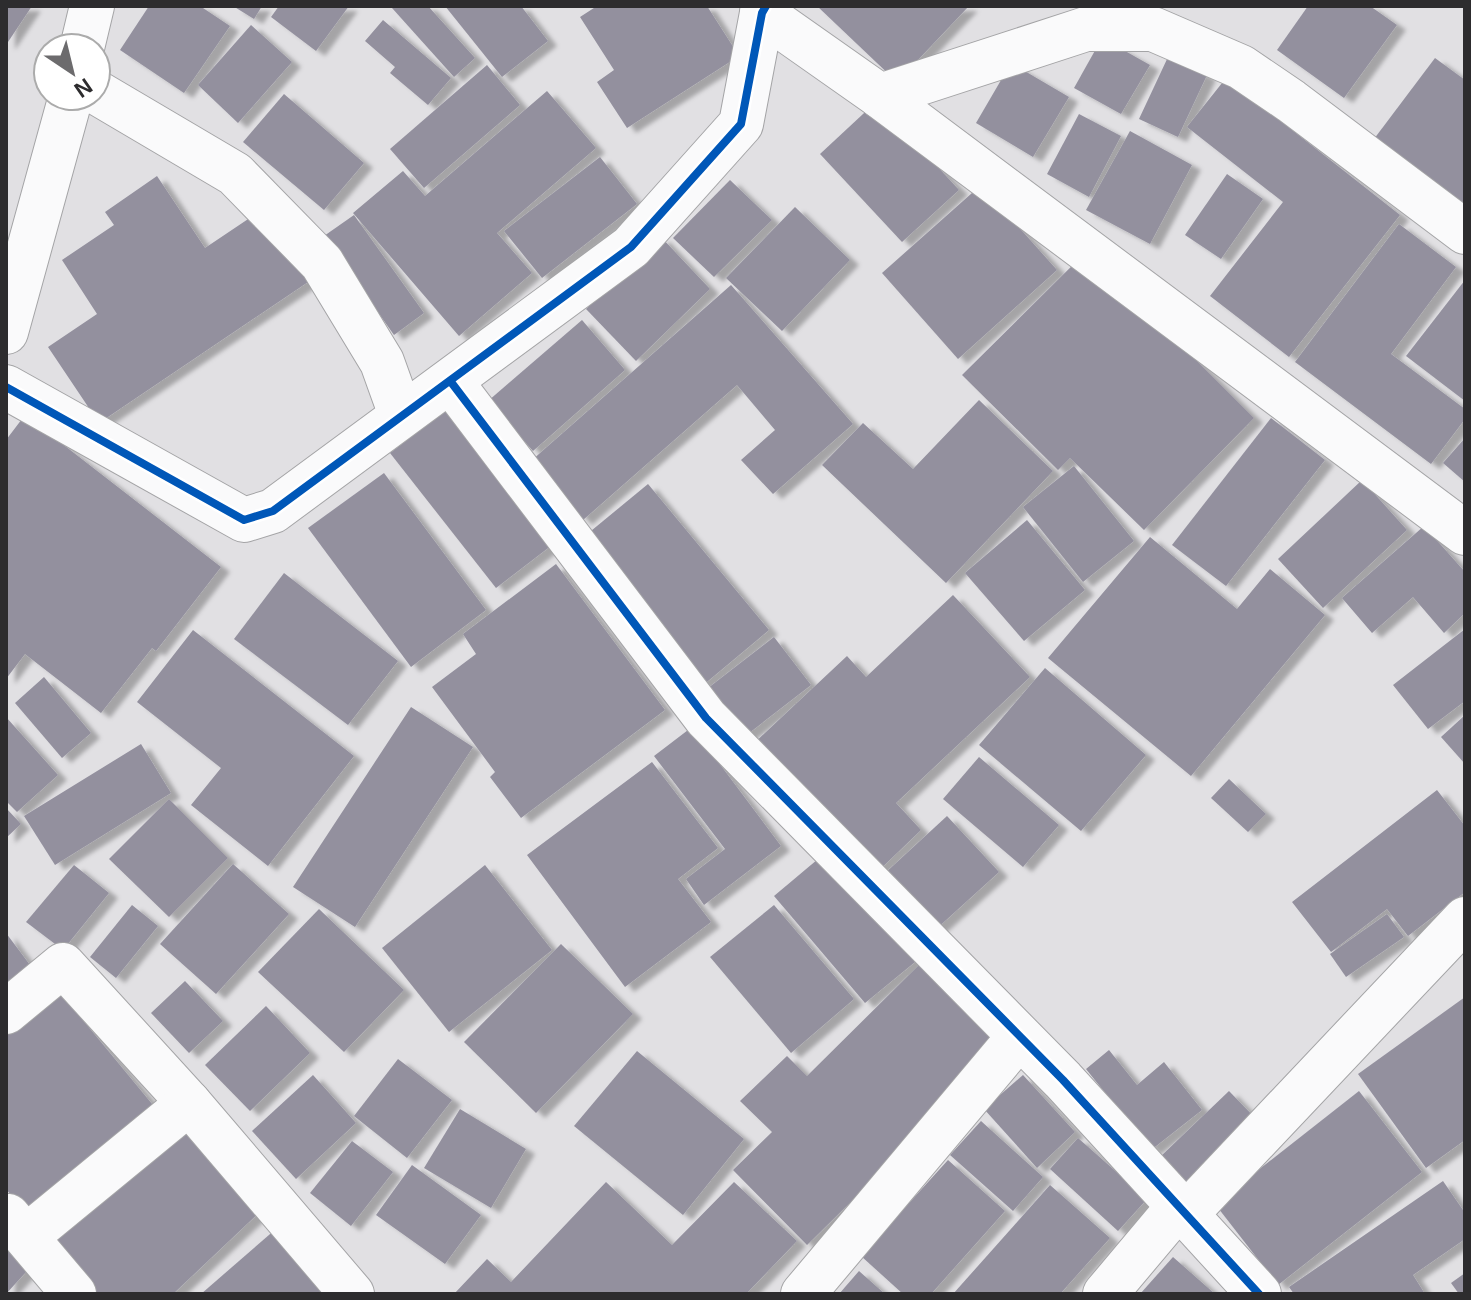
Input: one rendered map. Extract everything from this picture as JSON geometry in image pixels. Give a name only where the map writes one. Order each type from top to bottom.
[{"type":"street","points":[[86,32],[92,6]]},
{"type":"street","points":[[6,387],[244,520],[273,511],[631,247],[741,124],[764,10],[1465,533]]},
{"type":"street","points":[[880,96],[1086,29],[1153,29],[1241,67],[1465,232]]},
{"type":"street","points":[[112,101],[235,174],[322,263],[382,362],[401,415]]},
{"type":"street","points":[[6,332],[67,112]]},
{"type":"street","points":[[451,382],[706,718],[1019,1037],[1259,1294]]},
{"type":"street","points":[[1105,1294],[1182,1210],[1465,919]]},
{"type":"street","points":[[6,1012],[63,965],[189,1103],[352,1294]]},
{"type":"street","points":[[803,1294],[1019,1037]]},
{"type":"street","points":[[74,1294],[16,1225],[189,1103]]},
{"type":"building","points":[[6,6],[32,6],[6,45]]},
{"type":"building","points":[[149,6],[200,6],[230,26],[184,93],[120,50]]},
{"type":"building","points":[[233,6],[262,6],[254,19]]},
{"type":"building","points":[[279,6],[349,6],[316,51],[271,17]]},
{"type":"building","points":[[428,6],[475,58],[454,77],[392,8]]},
{"type":"building","points":[[445,6],[521,6],[548,41],[502,77]]},
{"type":"building","points":[[597,6],[707,6],[739,56],[627,128],[597,82],[614,70],[580,17]]},
{"type":"building","points":[[817,6],[969,6],[897,82]]},
{"type":"building","points":[[1308,6],[1370,6],[1397,25],[1344,98],[1277,50]]},
{"type":"building","points":[[383,20],[451,78],[428,105],[390,73],[395,67],[365,41]]},
{"type":"building","points":[[251,25],[292,62],[238,123],[198,85]]},
{"type":"building","points":[[1102,38],[1150,65],[1121,114],[1074,88]]},
{"type":"building","points":[[1168,57],[1207,75],[1178,137],[1139,119]]},
{"type":"building","points":[[1435,58],[1465,80],[1465,207],[1374,139]]},
{"type":"building","points":[[1011,63],[1069,97],[1033,157],[976,123]]},
{"type":"building","points":[[487,65],[520,105],[424,188],[390,149]]},
{"type":"building","points":[[1226,78],[1400,215],[1289,357],[1210,296],[1283,202],[1187,127]]},
{"type":"building","points":[[547,91],[596,148],[497,233],[532,273],[459,336],[353,213],[403,171],[425,196]]},
{"type":"building","points":[[284,94],[364,163],[324,210],[243,142]]},
{"type":"building","points":[[877,101],[959,190],[902,242],[820,154]]},
{"type":"building","points":[[1079,114],[1121,136],[1089,197],[1047,174]]},
{"type":"building","points":[[1130,131],[1192,165],[1150,244],[1086,210]]},
{"type":"building","points":[[600,157],[637,204],[542,278],[504,231]]},
{"type":"building","points":[[1227,174],[1263,199],[1221,259],[1185,235]]},
{"type":"building","points":[[157,176],[205,248],[263,209],[311,280],[99,423],[48,347],[97,314],[62,260],[114,225],[105,212]]},
{"type":"building","points":[[730,180],[772,220],[714,277],[673,238]]},
{"type":"building","points":[[981,185],[1057,270],[958,359],[882,273]]},
{"type":"building","points":[[795,207],[850,260],[782,331],[726,278]]},
{"type":"building","points":[[354,215],[424,313],[394,335],[324,236]]},
{"type":"building","points":[[1399,224],[1456,267],[1391,354],[1465,409],[1465,419],[1431,464],[1295,362]]},
{"type":"building","points":[[661,237],[710,289],[636,361],[586,309]]},
{"type":"building","points":[[1087,251],[1254,418],[1144,530],[1070,458],[1058,470],[962,375]]},
{"type":"building","points":[[1465,280],[1465,401],[1406,356]]},
{"type":"building","points":[[731,285],[853,424],[773,494],[741,460],[775,430],[737,385],[583,520],[531,461]]},
{"type":"building","points":[[582,320],[625,370],[533,451],[488,401]]},
{"type":"building","points":[[979,400],[1053,471],[946,583],[822,465],[863,423],[913,469]]},
{"type":"building","points":[[446,410],[552,545],[496,588],[390,453]]},
{"type":"building","points":[[25,415],[221,567],[156,651],[152,648],[101,713],[25,654],[6,679],[6,440]]},
{"type":"building","points":[[1271,418],[1325,460],[1226,586],[1172,545]]},
{"type":"building","points":[[1465,438],[1465,482],[1443,463]]},
{"type":"building","points":[[1074,466],[1134,541],[1083,582],[1023,507]]},
{"type":"building","points":[[384,473],[486,610],[411,667],[308,528]]},
{"type":"building","points":[[1362,480],[1407,530],[1323,608],[1278,559]]},
{"type":"building","points":[[648,484],[769,630],[702,686],[580,540]]},
{"type":"building","points":[[1027,520],[1085,590],[1024,641],[965,573]]},
{"type":"building","points":[[1424,526],[1465,572],[1465,613],[1444,633],[1413,597],[1372,633],[1342,598]]},
{"type":"building","points":[[1150,537],[1237,609],[1270,569],[1325,615],[1191,776],[1048,658]]},
{"type":"building","points":[[556,564],[665,710],[521,818],[490,777],[495,772],[432,687],[476,654],[463,634]]},
{"type":"building","points":[[284,573],[398,661],[348,725],[234,639]]},
{"type":"building","points":[[953,595],[1030,677],[896,803],[921,830],[872,877],[750,747],[847,656],[866,677]]},
{"type":"building","points":[[1465,629],[1465,701],[1428,729],[1393,685]]},
{"type":"building","points":[[193,630],[354,756],[268,866],[191,805],[221,768],[137,702]]},
{"type":"building","points":[[774,637],[811,685],[740,740],[703,692]]},
{"type":"building","points":[[1045,668],[1146,755],[1081,831],[979,745]]},
{"type":"building","points":[[44,677],[91,733],[62,758],[15,703]]},
{"type":"building","points":[[411,707],[473,747],[355,927],[293,887]]},
{"type":"building","points":[[1465,715],[1465,764],[1441,737]]},
{"type":"building","points":[[6,717],[58,775],[17,812],[6,801]]},
{"type":"building","points":[[692,727],[781,846],[704,905],[686,879],[725,849],[654,756]]},
{"type":"building","points":[[141,744],[171,793],[55,865],[24,816]]},
{"type":"building","points":[[979,757],[1059,825],[1023,867],[943,799]]},
{"type":"building","points":[[652,762],[718,848],[678,879],[711,922],[625,987],[527,855]]},
{"type":"building","points":[[1229,779],[1266,814],[1248,832],[1211,798]]},
{"type":"building","points":[[1437,790],[1465,826],[1465,892],[1408,936],[1387,909],[1331,952],[1292,902]]},
{"type":"building","points":[[169,799],[228,858],[169,917],[109,859]]},
{"type":"building","points":[[6,808],[21,824],[6,838]]},
{"type":"building","points":[[947,816],[999,872],[934,931],[882,876]]},
{"type":"building","points":[[824,854],[915,962],[865,1003],[774,896]]},
{"type":"building","points":[[233,864],[289,914],[216,994],[160,944]]},
{"type":"building","points":[[74,865],[109,893],[63,950],[26,922]]},
{"type":"building","points":[[485,865],[552,950],[449,1032],[382,948]]},
{"type":"building","points":[[132,905],[158,926],[116,978],[90,957]]},
{"type":"building","points":[[774,905],[854,999],[791,1053],[710,957]]},
{"type":"building","points":[[319,909],[404,990],[344,1052],[258,972]]},
{"type":"building","points":[[1387,914],[1404,937],[1346,977],[1330,954]]},
{"type":"building","points":[[6,933],[30,965],[6,983]]},
{"type":"building","points":[[561,944],[633,1014],[536,1113],[464,1042]]},
{"type":"building","points":[[919,965],[1004,1051],[807,1245],[733,1170],[772,1132],[740,1101],[787,1056],[807,1076]]},
{"type":"building","points":[[185,981],[223,1021],[189,1053],[151,1013]]},
{"type":"building","points":[[53,984],[157,1110],[29,1217],[6,1189],[6,1023]]},
{"type":"building","points":[[1465,997],[1465,1140],[1426,1168],[1358,1074]]},
{"type":"building","points":[[266,1006],[310,1053],[250,1111],[205,1065]]},
{"type":"building","points":[[1109,1050],[1137,1085],[1164,1062],[1202,1110],[1151,1150],[1086,1069]]},
{"type":"building","points":[[637,1051],[744,1139],[683,1215],[574,1126]]},
{"type":"building","points":[[398,1059],[452,1100],[407,1158],[354,1116]]},
{"type":"building","points":[[313,1075],[356,1123],[296,1179],[252,1131]]},
{"type":"building","points":[[1023,1075],[1075,1132],[1037,1168],[984,1109]]},
{"type":"building","points":[[1229,1091],[1259,1122],[1191,1189],[1160,1157]]},
{"type":"building","points":[[1359,1091],[1422,1172],[1278,1285],[1215,1204]]},
{"type":"building","points":[[460,1109],[526,1149],[491,1208],[424,1168]]},
{"type":"building","points":[[179,1121],[263,1209],[173,1294],[92,1294],[47,1247]]},
{"type":"building","points":[[981,1121],[1043,1177],[1013,1211],[950,1155]]},
{"type":"building","points":[[1078,1138],[1147,1199],[1118,1231],[1050,1169]]},
{"type":"building","points":[[352,1141],[393,1172],[351,1226],[310,1193]]},
{"type":"building","points":[[948,1160],[1005,1211],[931,1294],[903,1294],[861,1256]]},
{"type":"building","points":[[412,1165],[481,1215],[445,1264],[376,1215]]},
{"type":"building","points":[[1443,1181],[1465,1213],[1465,1239],[1413,1275],[1425,1294],[1294,1294],[1289,1287]]},
{"type":"building","points":[[606,1182],[672,1245],[734,1182],[797,1241],[746,1294],[454,1294],[487,1259],[511,1282]]},
{"type":"building","points":[[1050,1185],[1110,1238],[1060,1294],[953,1294]]},
{"type":"building","points":[[277,1228],[333,1294],[201,1294]]},
{"type":"building","points":[[6,1234],[36,1261],[6,1294]]},
{"type":"building","points":[[1173,1257],[1215,1294],[1140,1294]]},
{"type":"building","points":[[859,1271],[885,1294],[839,1294]]},
{"type":"building","points":[[1465,1273],[1465,1294],[1459,1294],[1451,1283]]},
{"type":"cycle path","points":[[6,387],[244,520],[273,511],[631,247],[741,124],[762,13],[766,6]]},
{"type":"cycle path","points":[[451,382],[706,718],[1063,1080],[1259,1294]]}]
